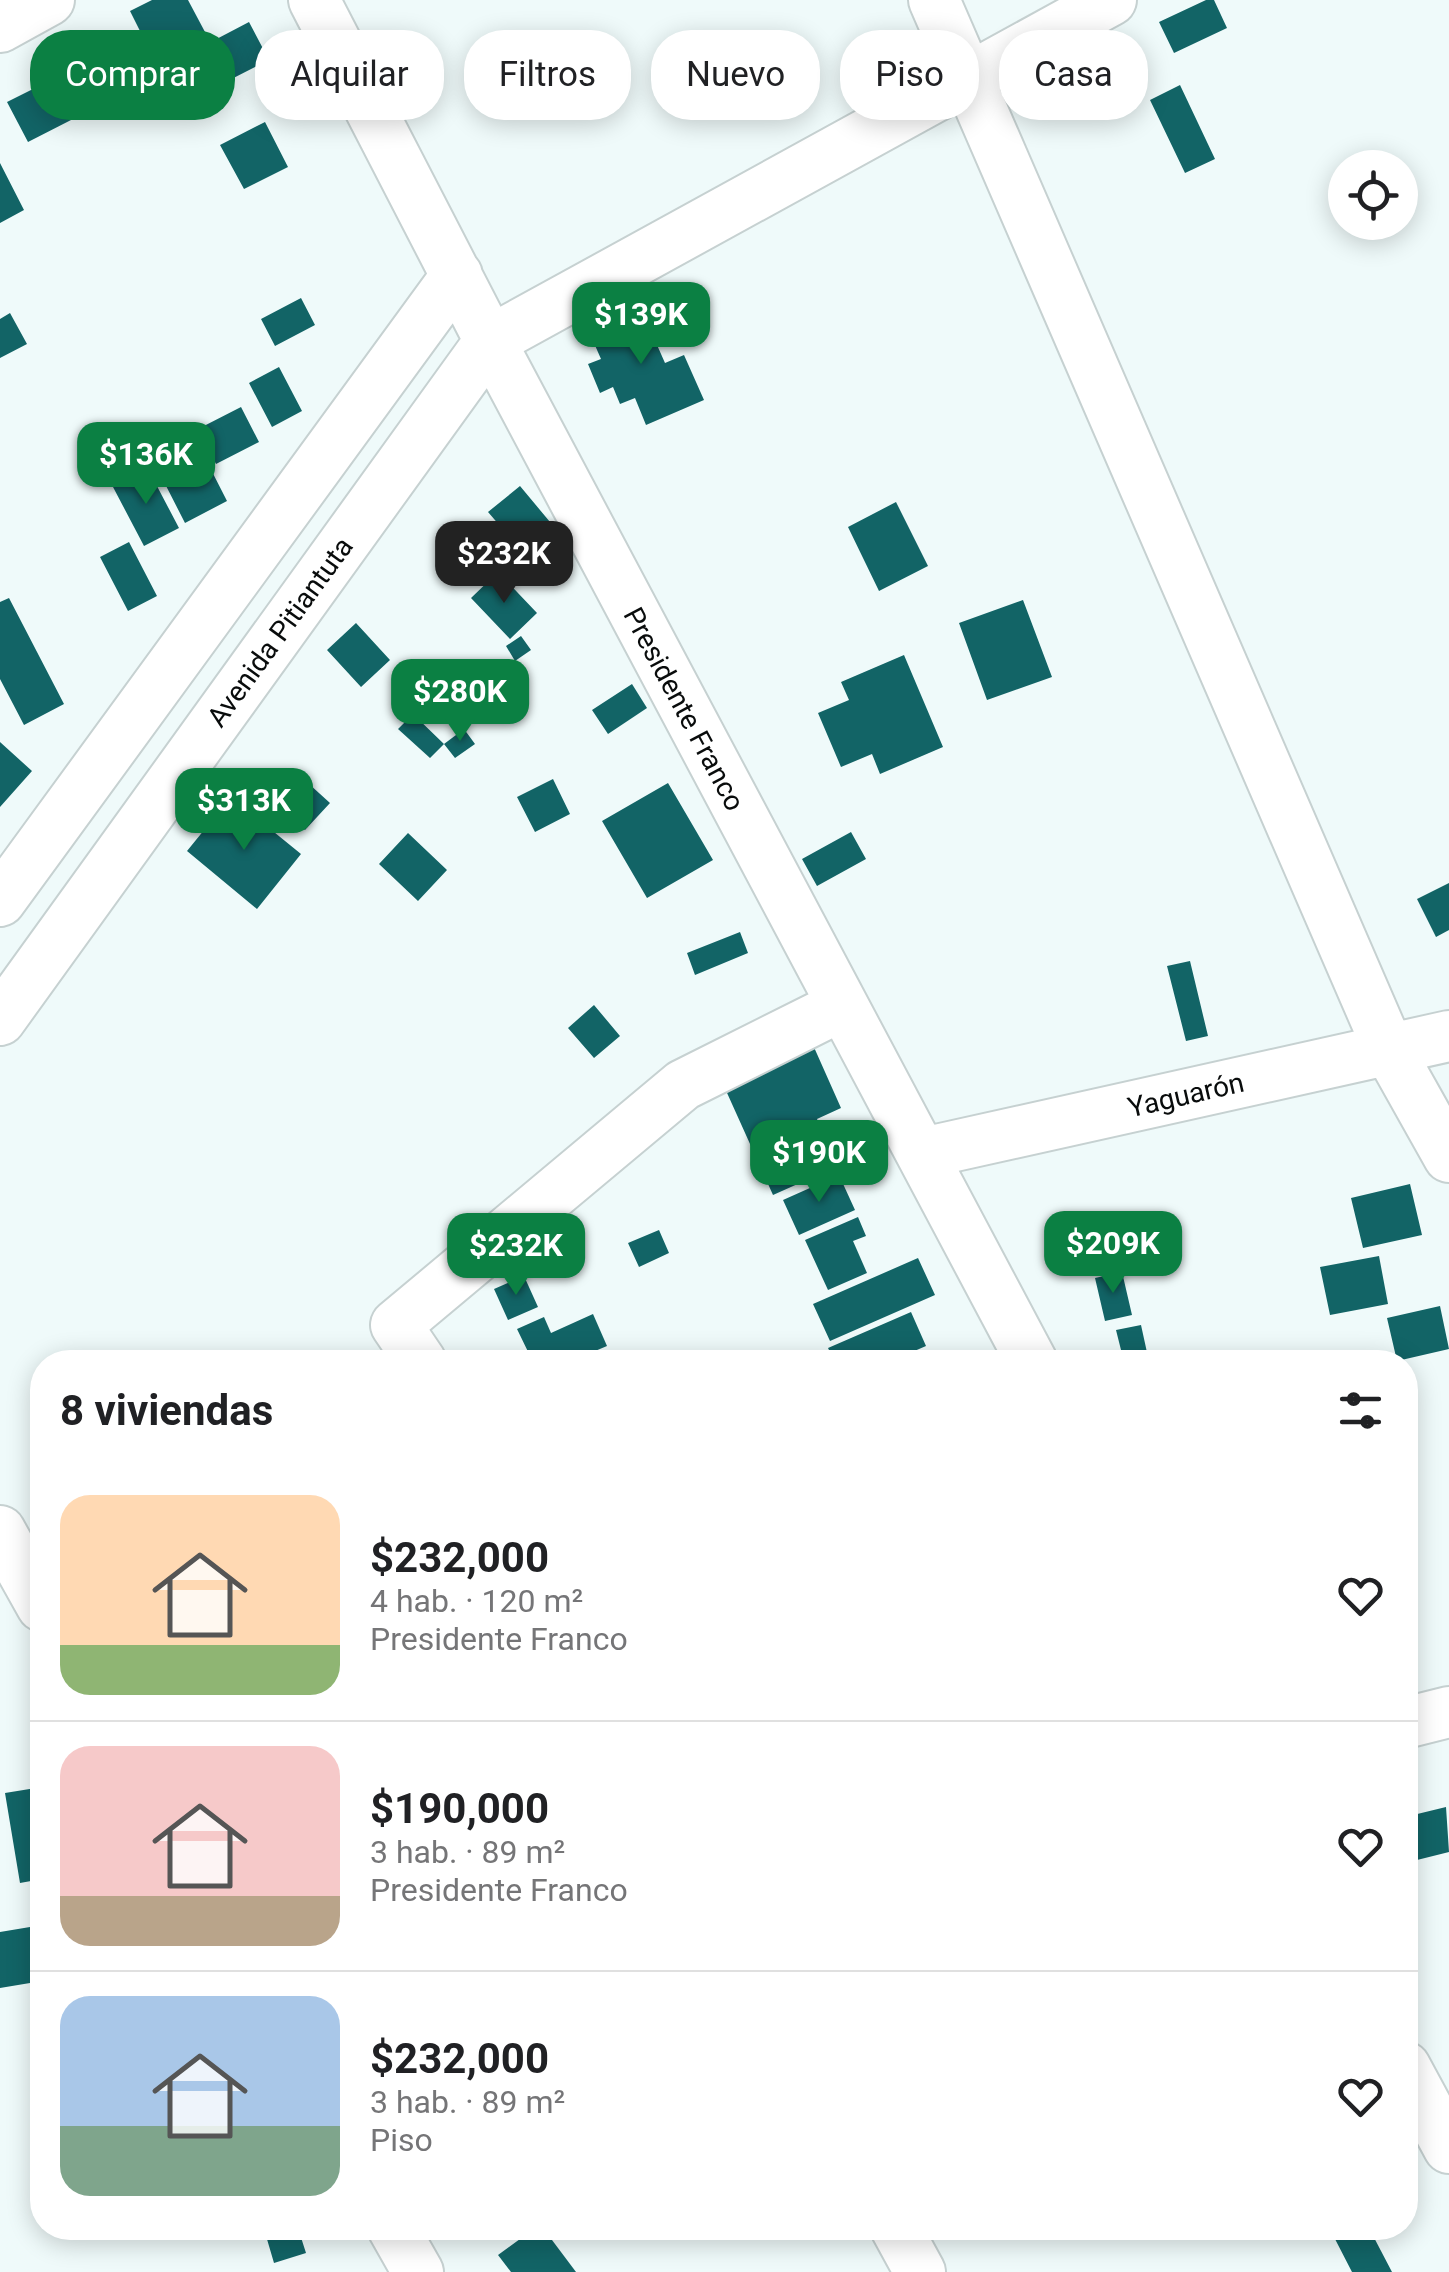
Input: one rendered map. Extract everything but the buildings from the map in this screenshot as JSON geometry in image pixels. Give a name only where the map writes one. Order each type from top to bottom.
[{"type":"street","points":[[0,27],[49,0]]},
{"type":"street","name":"Presidente Franco","points":[[314,0],[490,341],[1026,1350]]},
{"type":"street","points":[[934,0],[947,30]]},
{"type":"street","points":[[979,72],[1111,0]]},
{"type":"street","points":[[979,103],[1389,1050],[1449,1158]]},
{"type":"street","points":[[490,341],[892,120]]},
{"type":"street","points":[[0,901],[457,276]]},
{"type":"street","name":"Avenida Pitiantuta","points":[[0,1020],[490,341]]},
{"type":"street","points":[[412,1350],[396,1325],[683,1085],[841,1006]]},
{"type":"street","name":"Yaguarón","points":[[923,1154],[1449,1036]]},
{"type":"street","points":[[0,1530],[30,1584]]},
{"type":"street","points":[[1418,1720],[1449,1712]]},
{"type":"street","points":[[1418,2091],[1449,2148]]},
{"type":"street","points":[[400,2240],[418,2272]]},
{"type":"street","points":[[903,2240],[920,2272]]}]
